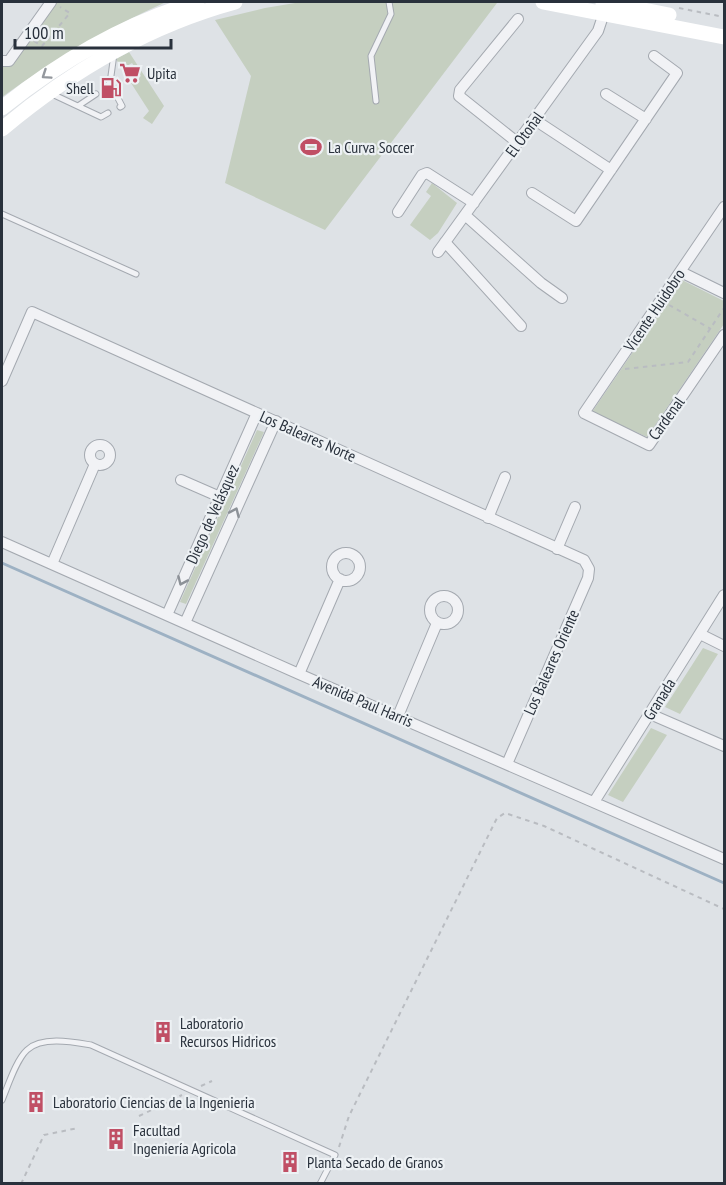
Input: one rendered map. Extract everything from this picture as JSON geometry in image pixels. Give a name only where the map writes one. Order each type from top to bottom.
[{"type":"main road","points":[[2,108],[47,74],[94,46],[140,23],[197,2]]},
{"type":"main road","points":[[2,129],[48,92],[114,50],[205,10],[235,2]]},
{"type":"main road","points":[[543,2],[608,5],[724,27]]},
{"type":"main road","points":[[608,5],[724,37]]},
{"type":"street","points":[[2,61],[9,61],[52,2]]},
{"type":"street","name":"El Otoñal","points":[[438,252],[598,31],[608,5]]},
{"type":"street","points":[[518,19],[460,90],[459,96],[518,143]]},
{"type":"street","points":[[532,193],[576,221],[677,73],[654,56]]},
{"type":"street","points":[[606,94],[646,119]]},
{"type":"street","points":[[534,120],[611,170]]},
{"type":"street","points":[[398,212],[422,175],[427,172],[474,203]]},
{"type":"street","name":"Vicente Huidobro","points":[[584,413],[724,207]]},
{"type":"street","points":[[465,215],[541,283],[562,298]]},
{"type":"street","points":[[445,242],[521,326]]},
{"type":"street","points":[[681,272],[724,293]]},
{"type":"street","name":"Los Baleares Norte","points":[[2,381],[32,312],[584,560]]},
{"type":"street","name":"Cardenal","points":[[584,413],[649,445],[724,336]]},
{"type":"street","name":"Diego de Velásquez","points":[[167,615],[257,413]]},
{"type":"street","name":"Diego de Velásquez","points":[[185,622],[276,421]]},
{"type":"street","points":[[52,564],[95,464]]},
{"type":"street","points":[[488,518],[505,477]]},
{"type":"street","points":[[181,480],[220,497]]},
{"type":"street","points":[[557,549],[575,507]]},
{"type":"street","name":"Avenida Paul Harris","points":[[2,542],[724,859]]},
{"type":"street","name":"Los Baleares Oriente","points":[[507,764],[588,578],[589,569],[584,560]]},
{"type":"street","points":[[299,674],[339,579]]},
{"type":"street","name":"Granada","points":[[594,802],[724,595]]},
{"type":"street","points":[[398,716],[437,623]]},
{"type":"street","points":[[700,634],[724,646]]},
{"type":"street","points":[[650,714],[724,746]]},
{"type":"lane","points":[[376,101],[371,56],[391,14],[389,2]]},
{"type":"lane","points":[[114,50],[108,84],[122,106],[120,107]]},
{"type":"lane","points":[[48,92],[101,117],[108,113]]},
{"type":"lane","points":[[78,106],[96,94]]},
{"type":"lane","points":[[2,214],[136,274]]},
{"type":"lane","points":[[2,1100],[27,1049],[59,1040],[91,1045],[335,1155],[320,1184]]},
{"type":"path","points":[[27,36],[42,46],[70,13],[52,2]]},
{"type":"path","points":[[678,8],[724,17]]},
{"type":"path","points":[[661,301],[724,336]]},
{"type":"path","points":[[614,370],[688,363],[724,308]]},
{"type":"path","points":[[335,1155],[344,1136],[349,1116],[497,818],[505,813],[544,826],[724,909]]},
{"type":"path","points":[[202,1086],[212,1081]]},
{"type":"path","points":[[139,1116],[191,1091]]},
{"type":"path","points":[[21,1184],[44,1135],[78,1128]]},
{"type":"green space","points":[[55,2],[166,2],[82,45],[2,97],[2,66],[10,66]]},
{"type":"green space","name":"La Curva Soccer","points":[[301,2],[497,3],[325,230],[225,183],[251,76],[215,20]]},
{"type":"green space","points":[[129,52],[164,106],[152,124],[143,118],[149,111],[131,83],[141,76],[132,63],[122,69],[116,59]]},
{"type":"green space","points":[[432,183],[457,203],[438,233],[430,240],[410,225],[431,196],[426,192]]},
{"type":"green space","points":[[682,280],[724,301],[724,324],[647,437],[592,412]]},
{"type":"green space","points":[[257,430],[264,432],[186,604],[180,602]]},
{"type":"green space","points":[[703,648],[718,654],[680,714],[665,707]]},
{"type":"green space","points":[[651,728],[667,735],[623,802],[608,795]]},
{"type":"waterway","points":[[2,563],[724,883]]},
{"type":"place","name":"Upita","points":[[130,73]]},
{"type":"place","name":"Shell","points":[[111,88]]},
{"type":"place","name":"La Curva Soccer","points":[[311,147]]},
{"type":"place","name":"Laboratorio Recursos Hidricos","points":[[163,1032]]},
{"type":"place","name":"Laboratorio Ciencias de la Ingenieria","points":[[36,1102]]},
{"type":"place","name":"Facultad Ingeniería Agricola","points":[[116,1139]]},
{"type":"place","name":"Planta Secado de Granos","points":[[290,1162]]}]
